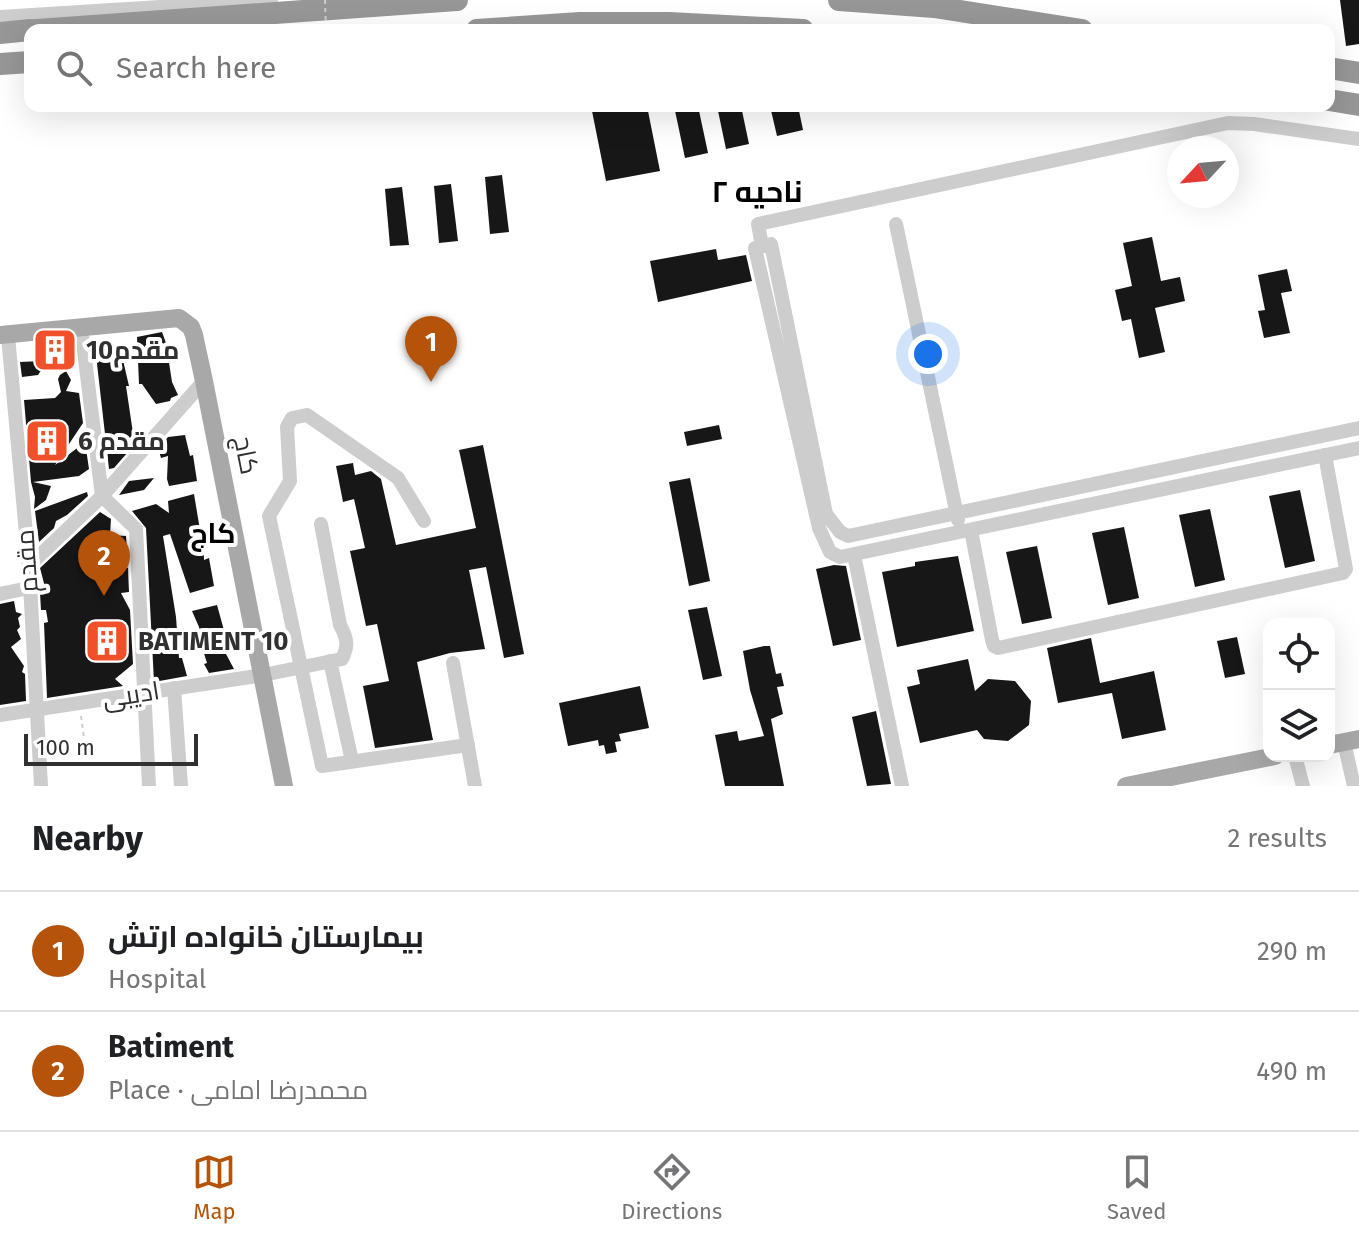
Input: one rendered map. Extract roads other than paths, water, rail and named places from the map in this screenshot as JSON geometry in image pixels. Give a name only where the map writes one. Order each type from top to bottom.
[{"type":"highway","points":[[0,33],[30,19],[457,0]]},
{"type":"highway","points":[[839,0],[934,7]]},
{"type":"highway","points":[[904,0],[1043,24]]},
{"type":"highway","points":[[591,24],[688,24]]},
{"type":"highway","points":[[0,64],[24,62]]},
{"type":"highway","points":[[1335,69],[1359,73]]},
{"type":"highway","points":[[1335,101],[1359,105]]},
{"type":"main road","name":"کاج","points":[[4,335],[179,318],[191,327],[284,786]]},
{"type":"main road","points":[[1126,786],[1263,758]]},
{"type":"street","points":[[0,17],[30,19],[75,6],[271,0]]},
{"type":"street","points":[[762,246],[758,224],[1228,123],[1359,139]]},
{"type":"street","points":[[896,224],[956,514],[966,532],[994,646],[1014,645],[1343,573],[1346,569],[1325,455]]},
{"type":"street","points":[[1359,428],[848,536],[840,532],[826,514],[771,244],[755,248],[819,528],[830,552],[840,557],[1359,448]]},
{"type":"street","points":[[81,327],[102,496],[136,529],[149,786]]},
{"type":"street","name":"مقدم","points":[[4,335],[29,588],[41,786]]},
{"type":"street","points":[[36,559],[102,496],[204,381]]},
{"type":"street","points":[[424,521],[398,478],[307,415],[292,418],[287,427],[290,481],[269,516],[322,766],[468,745]]},
{"type":"street","points":[[1212,459],[1215,478]]},
{"type":"street","points":[[321,524],[340,625],[347,637],[348,648],[342,659],[330,661],[352,761]]},
{"type":"street","points":[[854,555],[902,786]]},
{"type":"street","points":[[0,594],[29,588]]},
{"type":"street","name":"ادیبی","points":[[0,715],[263,675],[330,661]]},
{"type":"street","points":[[453,663],[475,786]]},
{"type":"street","points":[[174,688],[181,786]]},
{"type":"street","points":[[1344,742],[1354,786]]},
{"type":"street","points":[[1297,762],[1303,786]]},
{"type":"place","name":"10مقدم","points":[[55,350]]},
{"type":"place","name":"بیمارستان خانواده ارتش","points":[[431,382]]},
{"type":"place","name":"6 مقدم","points":[[47,441]]},
{"type":"place","name":"Batiment","points":[[104,596]]},
{"type":"place","name":"BATIMENT 10","points":[[107,641]]},
{"type":"district","name":"ناحیه ۲","points":[[757,192]]},
{"type":"district","name":"کاج","points":[[213,533]]}]
